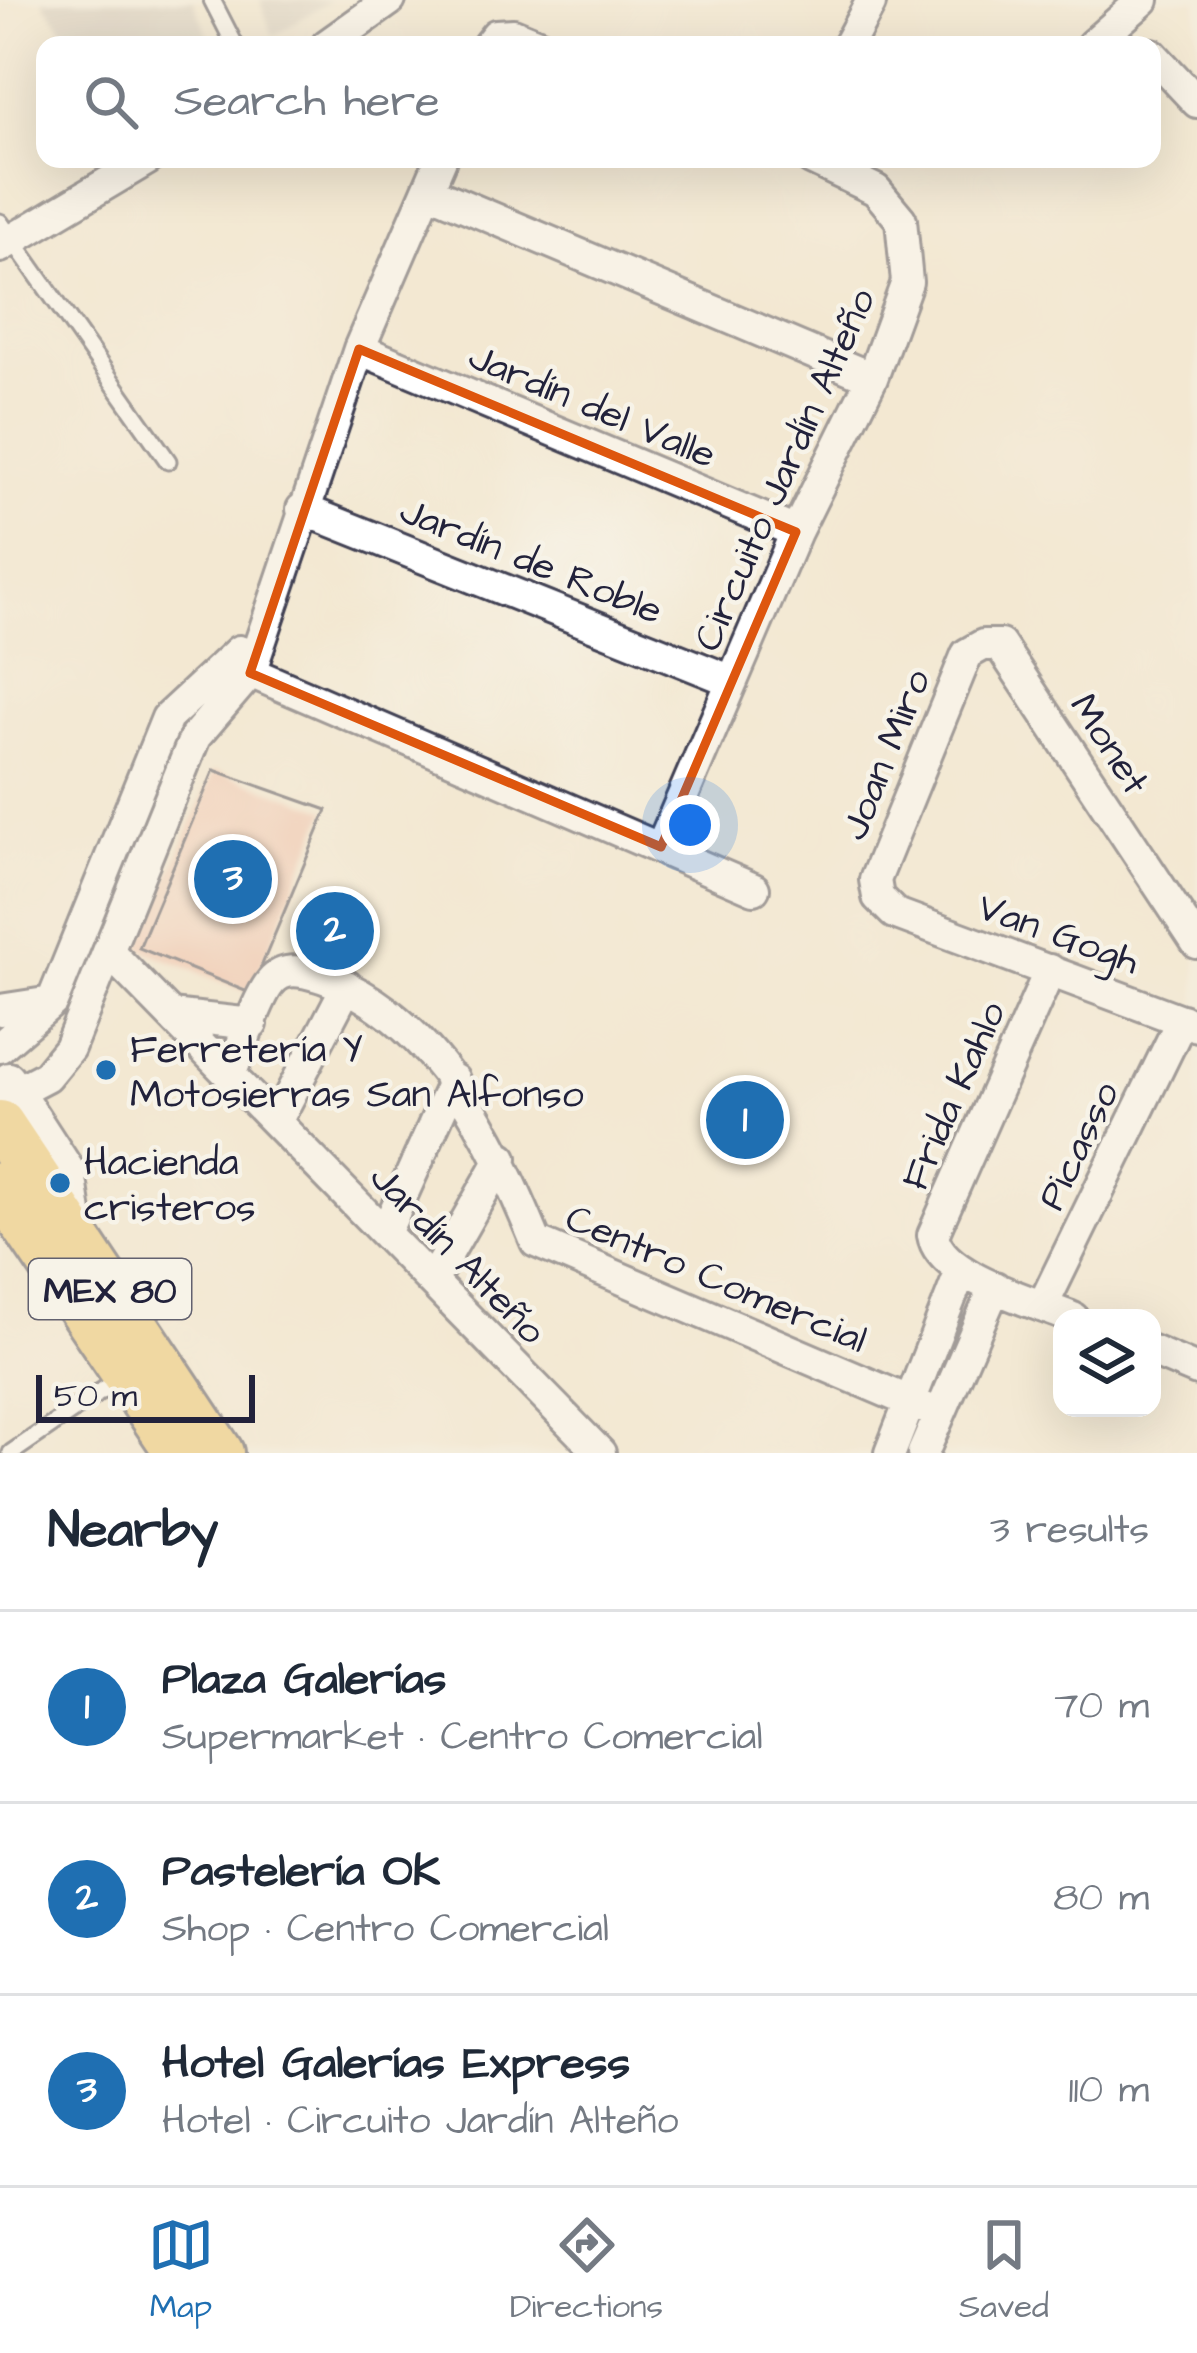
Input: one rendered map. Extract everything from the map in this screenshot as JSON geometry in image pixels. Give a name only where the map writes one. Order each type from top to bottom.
[{"type":"main road","name":"MEX 80","points":[[6,1105],[81,1245],[219,1453]]},
{"type":"main road","name":"MEX 80","points":[[0,1186],[180,1453]]},
{"type":"street","points":[[340,36],[390,0]]},
{"type":"street","points":[[853,36],[870,4]]},
{"type":"street","points":[[1099,36],[1122,7],[1139,36]]},
{"type":"street","points":[[1161,64],[1197,102]]},
{"type":"street","points":[[5,236],[131,168]]},
{"type":"street","points":[[0,1063],[6,1105],[46,1076],[69,1048],[195,737],[268,618],[359,349],[438,168]]},
{"type":"street","name":"Circuito Jardín Alteño","points":[[661,847],[796,532],[872,378],[907,282],[901,220],[876,190],[830,168]]},
{"type":"street","points":[[429,190],[872,378]]},
{"type":"street","name":"Jardín del Valle","points":[[359,349],[796,532]]},
{"type":"street","name":"Jardín de Roble","points":[[302,508],[732,681]]},
{"type":"street","name":"Joan Miro","points":[[894,913],[878,897],[875,880],[967,654],[983,645],[1000,646]]},
{"type":"street","name":"Monet","points":[[1000,646],[1197,944]]},
{"type":"street","points":[[0,1047],[52,1001],[167,718],[240,668]]},
{"type":"street","points":[[240,668],[754,889]]},
{"type":"street","points":[[167,718],[195,737]]},
{"type":"street","name":"Van Gogh","points":[[894,913],[1190,1023]]},
{"type":"street","name":"Jardín Alteño","points":[[110,953],[600,1453]]},
{"type":"street","name":"Centro Comercial","points":[[230,1075],[271,982],[301,970],[347,986],[383,1010],[454,1080],[502,1158],[536,1243],[925,1408]]},
{"type":"street","name":"Frida Kahlo","points":[[950,1262],[933,1235],[1050,970]]},
{"type":"street","points":[[276,1122],[347,986]]},
{"type":"street","points":[[0,1010],[52,1001]]},
{"type":"street","points":[[171,1015],[252,1024]]},
{"type":"street","name":"Picasso","points":[[1043,1305],[1190,1023]]},
{"type":"street","points":[[385,1233],[454,1080]]},
{"type":"street","points":[[432,1281],[502,1158]]},
{"type":"street","points":[[923,1453],[925,1408],[950,1262],[995,1287],[1053,1309]]},
{"type":"street","points":[[890,1453],[925,1408],[995,1287]]},
{"type":"street","points":[[1161,1355],[1197,1370]]},
{"type":"lane","points":[[212,0],[230,36]]},
{"type":"lane","points":[[5,236],[168,461]]},
{"type":"lane","points":[[10,1453],[124,1375]]},
{"type":"highlighted area","points":[[359,349],[796,532],[661,847],[250,673]]},
{"type":"shaded area","points":[[42,0],[193,0],[209,36],[68,36]]},
{"type":"shaded area","points":[[260,0],[331,0],[275,36]]},
{"type":"building","points":[[214,770],[327,810],[250,993],[139,948]]},
{"type":"place","name":"Hotel Galerías Express","points":[[233,879]]},
{"type":"place","name":"Pastelería OK","points":[[335,931]]},
{"type":"place","name":"Ferretería Y Motosierras San Alfonso","points":[[106,1070]]},
{"type":"place","name":"Plaza Galerías","points":[[745,1120]]},
{"type":"place","name":"Hacienda cristeros","points":[[60,1183]]}]
